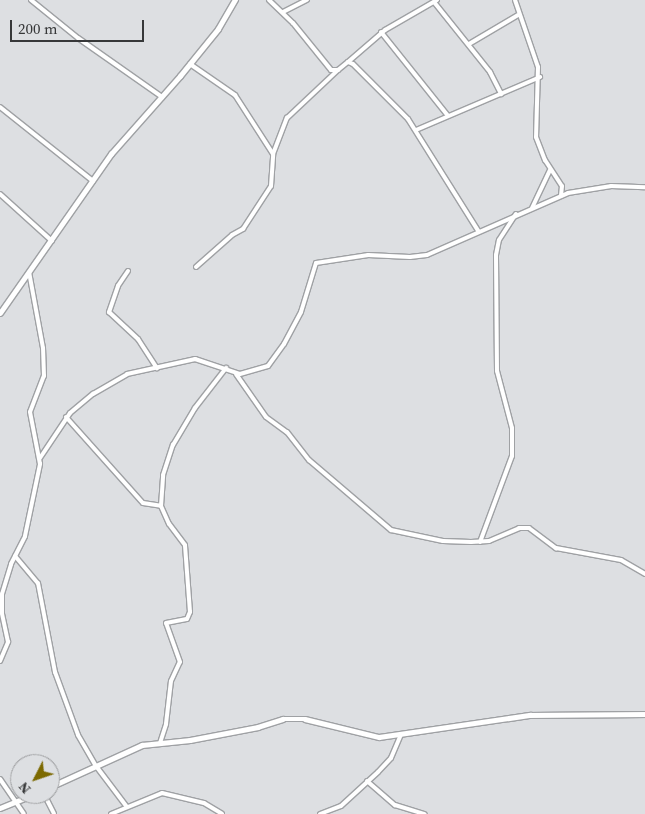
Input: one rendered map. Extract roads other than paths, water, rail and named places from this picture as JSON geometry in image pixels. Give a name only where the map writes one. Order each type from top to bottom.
[{"type":"street","points":[[31,0],[78,38],[162,97]]},
{"type":"street","points":[[0,314],[111,154],[130,130],[147,117],[190,64],[235,0]]},
{"type":"street","points":[[270,0],[283,12],[328,67],[338,70]]},
{"type":"street","points":[[283,12],[307,0]]},
{"type":"street","points":[[515,0],[518,15],[536,57],[540,77],[535,128],[550,167],[563,189],[568,193]]},
{"type":"street","points":[[196,267],[232,235],[243,229],[271,186],[273,154],[291,113],[381,32],[435,1],[490,72],[501,94]]},
{"type":"street","points":[[469,44],[518,15]]},
{"type":"street","points":[[381,32],[448,116]]},
{"type":"street","points":[[348,62],[416,130],[479,232]]},
{"type":"street","points":[[190,64],[235,95],[273,154]]},
{"type":"street","points":[[416,130],[540,77]]},
{"type":"street","points":[[0,107],[93,181]]},
{"type":"street","points":[[532,208],[550,167]]},
{"type":"street","points":[[236,374],[263,369],[276,357],[301,312],[316,263],[368,255],[427,255],[516,214],[568,193],[611,186],[645,187]]},
{"type":"street","points":[[561,196],[563,189]]},
{"type":"street","points":[[0,194],[52,241]]},
{"type":"street","points":[[480,542],[512,456],[512,428],[497,371],[496,255],[499,240],[516,214]]},
{"type":"street","points":[[0,661],[8,642],[2,613],[2,594],[15,556],[28,527],[40,458],[30,412],[44,376],[44,348],[29,272]]},
{"type":"street","points":[[128,272],[118,286],[109,312],[138,339],[157,368]]},
{"type":"street","points":[[40,458],[66,417],[110,382],[133,372],[200,359],[226,368],[236,374],[243,382],[254,404],[266,418],[287,432],[309,460],[391,530],[443,541],[480,542],[513,529],[529,528],[556,548],[622,560],[645,574]]},
{"type":"street","points":[[160,742],[166,724],[171,681],[180,662],[166,623],[187,619],[190,612],[185,545],[169,524],[161,506],[163,475],[172,446],[199,401],[226,368]]},
{"type":"street","points":[[243,382],[246,373]]},
{"type":"street","points":[[66,417],[143,503],[161,506]]},
{"type":"street","points":[[15,556],[38,583],[60,688],[80,741],[127,807]]},
{"type":"street","points":[[60,782],[131,749],[160,742],[190,740],[293,718],[379,737],[530,715],[645,714]]},
{"type":"street","points":[[320,814],[341,806],[391,758],[401,735]]},
{"type":"street","points":[[0,779],[10,793]]},
{"type":"street","points":[[367,781],[395,805],[425,814]]},
{"type":"street","points":[[111,814],[162,793],[204,803],[222,814]]}]
